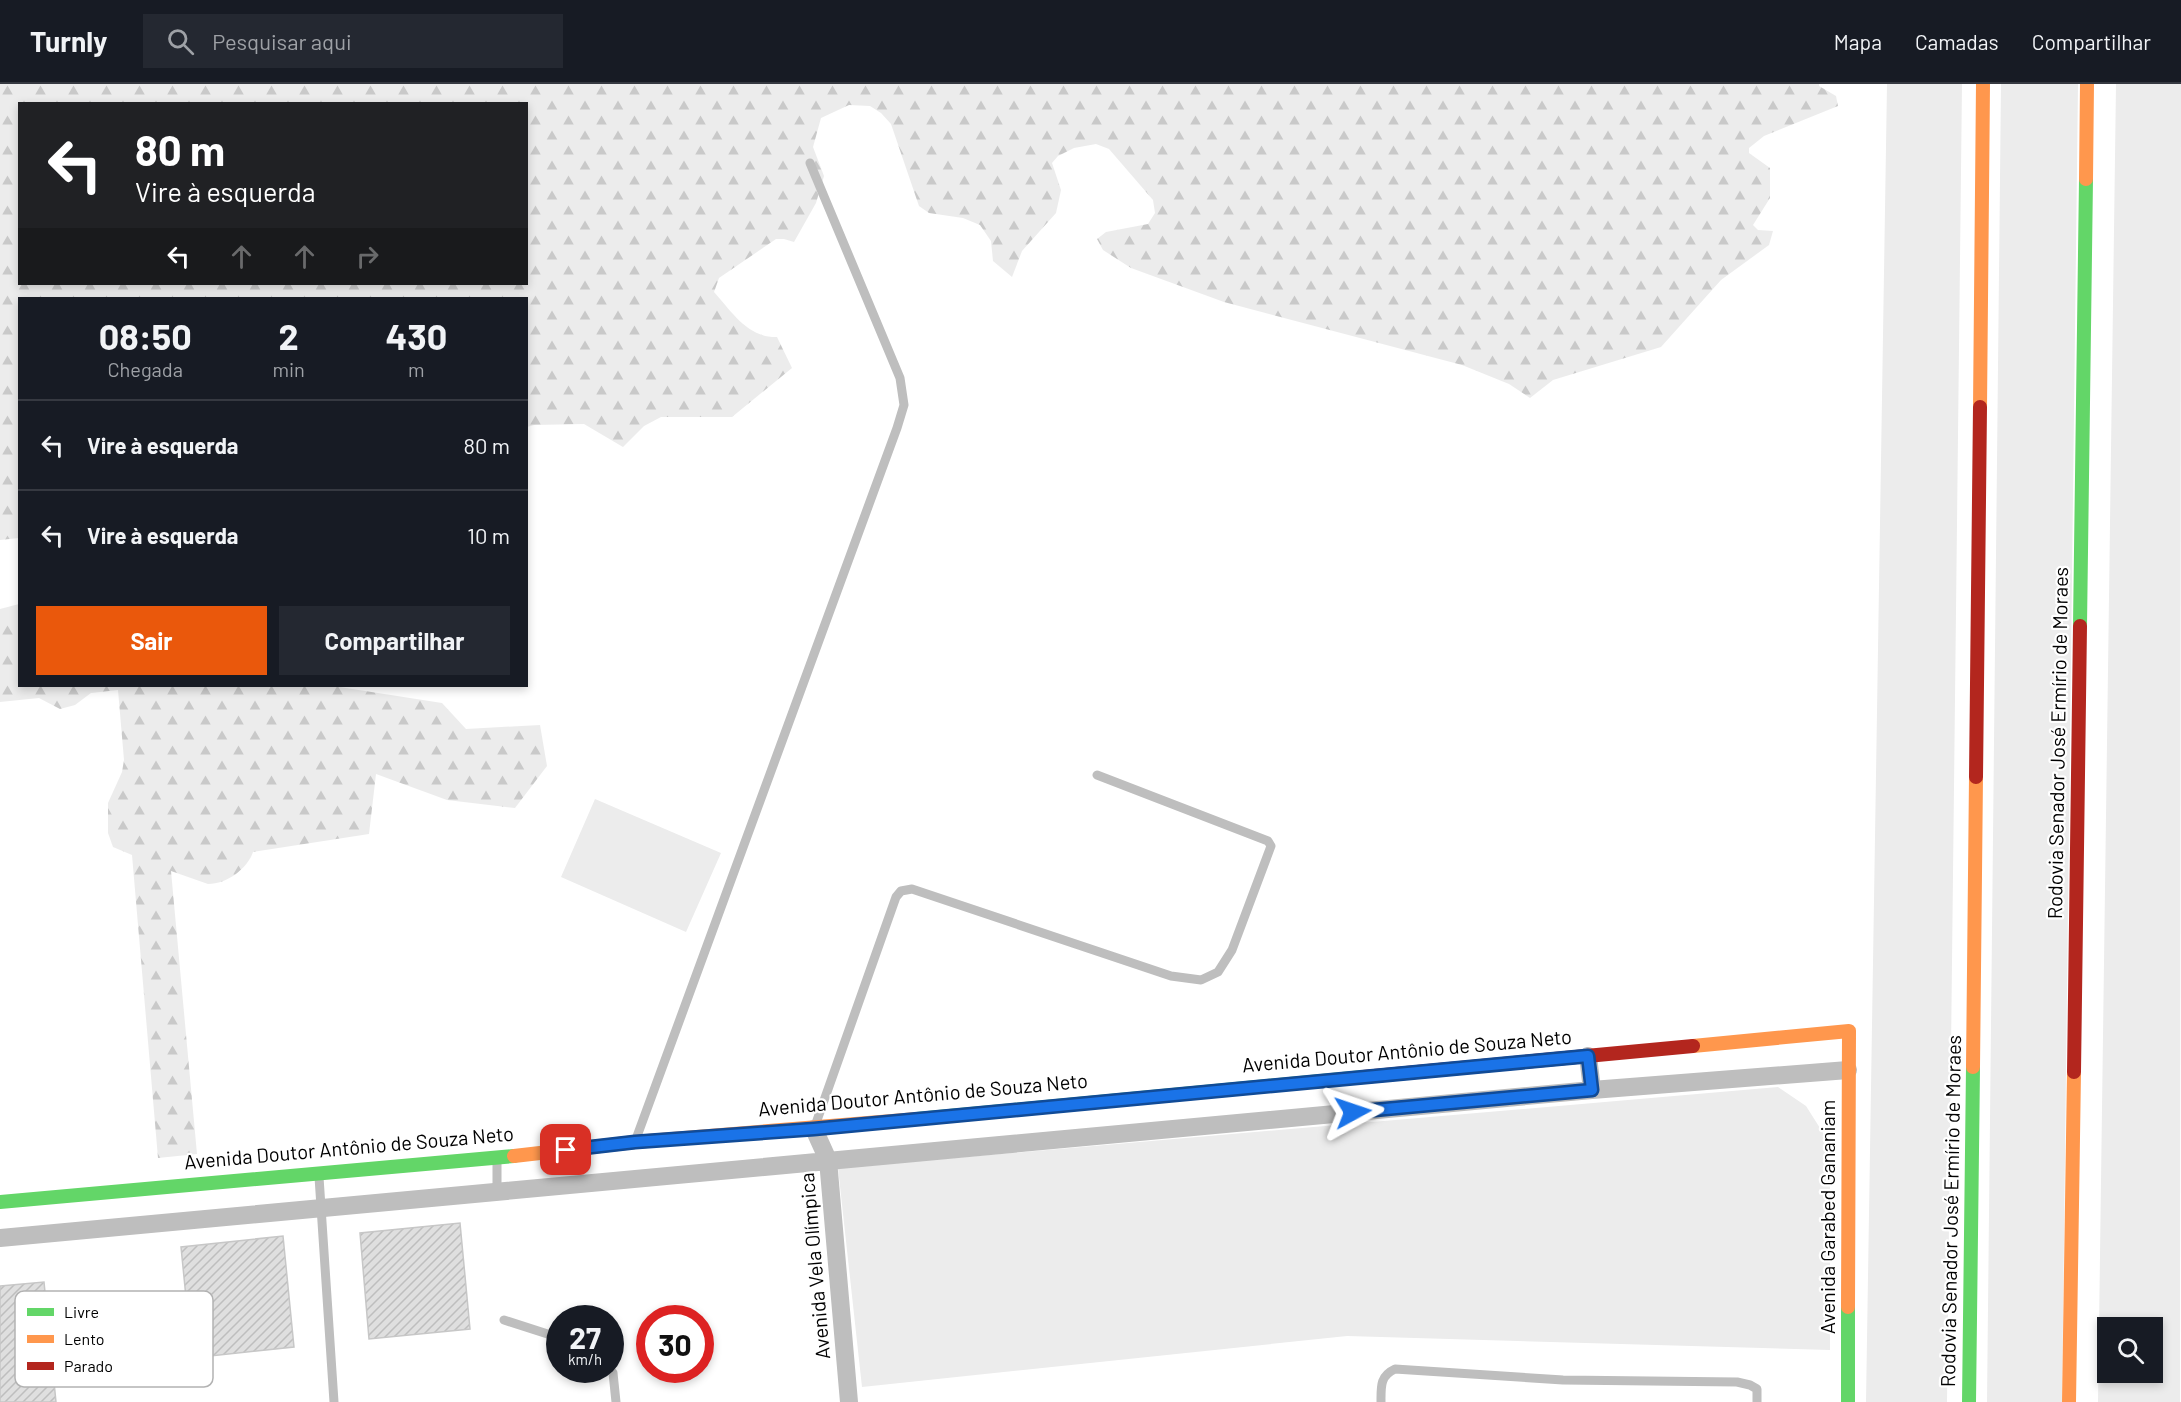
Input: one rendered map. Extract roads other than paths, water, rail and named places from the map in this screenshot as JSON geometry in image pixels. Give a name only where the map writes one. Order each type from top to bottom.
[{"type":"main road","name":"Rodovia Senador José Ermírio de Moraes","points":[[1969,1402],[1983,84]]},
{"type":"main road","name":"Rodovia Senador José Ermírio de Moraes","points":[[2069,1402],[2087,84]]},
{"type":"main road","name":"Avenida Doutor Antônio de Souza Neto","points":[[0,1202],[497,1158],[635,1142],[814,1129],[1849,1031]]},
{"type":"main road","name":"Avenida Garabed Gananiam","points":[[1848,1402],[1849,1031]]},
{"type":"street","points":[[1588,1056],[1592,1090]]},
{"type":"street","points":[[0,1238],[1592,1090],[1848,1070]]},
{"type":"street","name":"Avenida Vela Olímpica","points":[[814,1129],[828,1160],[849,1402]]},
{"type":"lane","points":[[635,1142],[904,405],[900,378],[810,163]]},
{"type":"lane","points":[[814,1129],[896,897],[901,891],[912,889],[1171,976],[1201,980],[1218,972],[1232,950],[1271,846],[1268,842],[1097,775]]},
{"type":"lane","points":[[497,1158],[497,1192]]},
{"type":"lane","points":[[320,1174],[320,1209],[334,1402]]},
{"type":"lane","points":[[504,1320],[546,1334]]},
{"type":"lane","points":[[1381,1402],[1381,1382],[1386,1373],[1395,1369],[1563,1380],[1737,1382],[1750,1384],[1757,1389],[1757,1402]]},
{"type":"lane","points":[[614,1383],[616,1402]]}]
